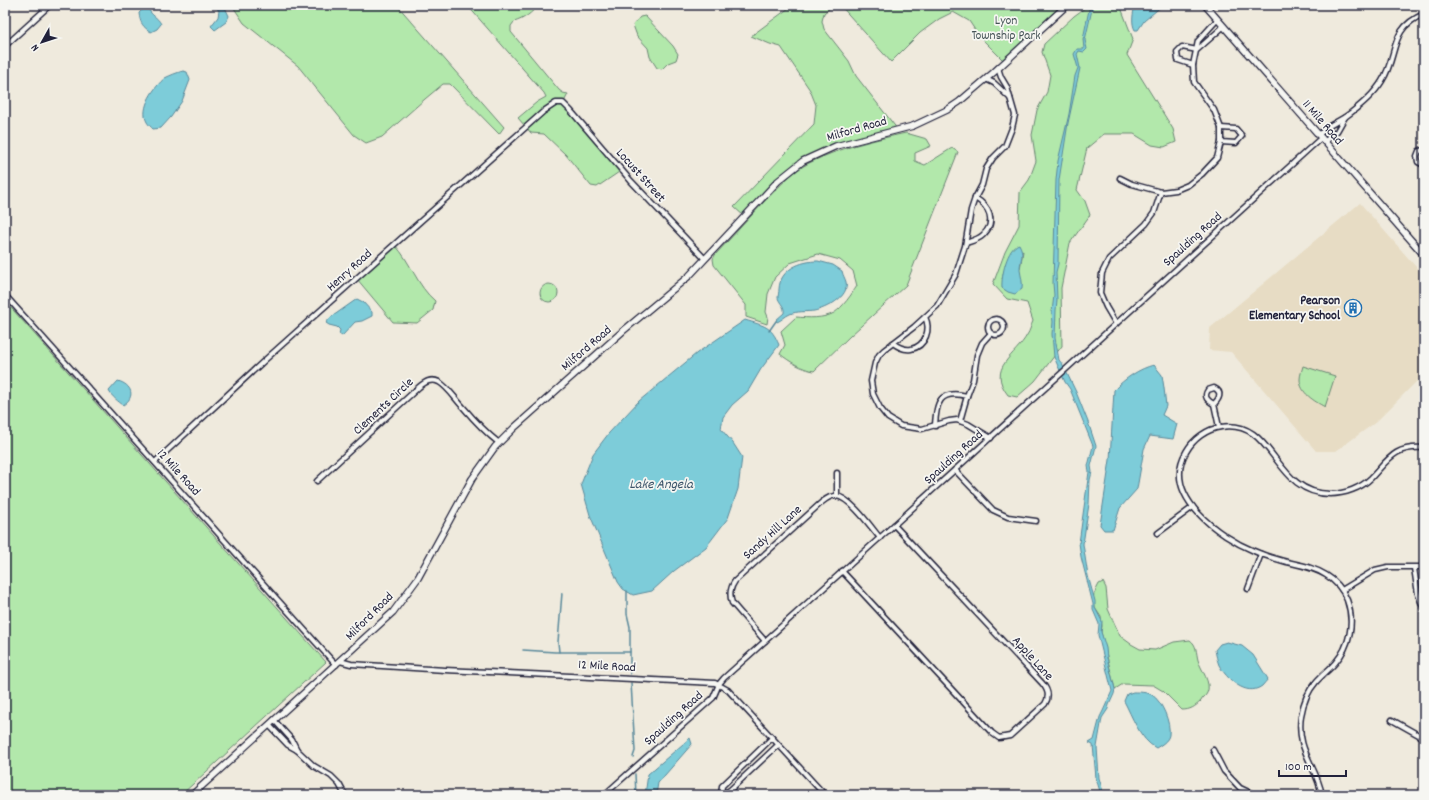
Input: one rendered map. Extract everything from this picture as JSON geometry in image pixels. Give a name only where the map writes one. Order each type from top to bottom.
[{"type":"street","points":[[5,46],[50,5]]},
{"type":"street","name":"Milford Road","points":[[192,795],[382,623],[402,601],[418,578],[472,479],[498,443],[618,336],[689,276],[778,181],[803,161],[836,146],[913,126],[947,110],[959,102],[986,79],[1067,5]]},
{"type":"street","name":"11 Mile Road","points":[[1205,5],[1424,255]]},
{"type":"street","points":[[1321,138],[1331,125],[1345,117],[1370,97],[1382,80],[1390,64],[1394,45],[1399,33],[1409,22],[1424,14]]},
{"type":"street","points":[[1120,178],[1132,184],[1161,192],[1176,190],[1188,185],[1202,174],[1217,158],[1221,142],[1221,128],[1214,110],[1194,82],[1194,65],[1198,41],[1217,20]]},
{"type":"street","points":[[1197,50],[1224,27]]},
{"type":"street","points":[[1194,65],[1178,60],[1177,52],[1182,47],[1197,50]]},
{"type":"street","points":[[991,438],[968,424],[960,421],[949,421],[922,429],[901,426],[888,418],[880,408],[873,394],[871,381],[875,363],[884,350],[937,306],[956,274],[966,243],[971,210],[982,185],[986,169],[993,158],[1005,146],[1012,128],[1014,114],[1007,87],[998,68]]},
{"type":"street","points":[[986,79],[994,83],[1010,98]]},
{"type":"street","name":"Henry Road","points":[[155,462],[272,354],[544,111],[556,103],[563,103]]},
{"type":"street","name":"Locust Street","points":[[563,103],[631,181],[704,259]]},
{"type":"street","points":[[1321,138],[1337,131],[1345,117]]},
{"type":"street","points":[[1221,128],[1236,129],[1242,136],[1236,143],[1221,142]]},
{"type":"street","name":"Spaulding Road","points":[[604,795],[713,698],[719,684],[724,678],[1321,138]]},
{"type":"street","points":[[1424,150],[1420,151],[1416,156],[1418,162],[1424,165]]},
{"type":"street","points":[[1116,324],[1100,293],[1102,273],[1109,260],[1146,224],[1154,213],[1161,192]]},
{"type":"street","points":[[966,243],[983,236],[988,230],[990,224],[990,215],[986,207],[975,198]]},
{"type":"street","name":"12 Mile Road","points":[[5,295],[338,663],[438,670],[709,682],[719,684]]},
{"type":"street","points":[[893,343],[900,348],[906,349],[911,349],[919,345],[923,341],[927,332],[927,322],[925,317]]},
{"type":"street","points":[[960,421],[973,380],[977,354],[982,343],[991,333]]},
{"type":"street","name":"Clements Circle","points":[[317,481],[419,387],[429,381],[436,381],[444,385],[478,426],[498,443]]},
{"type":"street","points":[[935,426],[936,410],[940,400],[953,394],[967,396]]},
{"type":"street","points":[[1214,404],[1219,427]]},
{"type":"street","points":[[1322,795],[1318,780],[1303,748],[1301,722],[1305,702],[1312,688],[1341,656],[1350,637],[1351,613],[1346,598],[1342,590],[1332,579],[1315,569],[1261,554],[1243,546],[1223,534],[1204,519],[1193,507],[1183,491],[1180,476],[1182,461],[1190,445],[1203,434],[1219,427],[1237,427],[1254,433],[1261,439],[1285,472],[1296,483],[1320,494],[1337,494],[1351,490],[1371,478],[1393,455],[1413,448],[1424,448]]},
{"type":"street","points":[[955,470],[992,510],[1008,517],[1036,521]]},
{"type":"street","points":[[837,473],[836,496],[841,497],[851,505],[880,538]]},
{"type":"street","name":"Sandy Hill Lane","points":[[765,641],[732,603],[729,596],[731,585],[822,502],[832,496],[836,496]]},
{"type":"street","points":[[1158,532],[1193,507]]},
{"type":"street","name":"Apple Lane","points":[[842,571],[992,733],[999,738],[1010,736],[1045,704],[1048,698],[1048,692],[1042,683],[894,525]]},
{"type":"street","points":[[1248,589],[1261,554]]},
{"type":"street","points":[[1342,590],[1376,570],[1388,567],[1424,567]]},
{"type":"street","points":[[1414,568],[1418,594],[1424,610]]},
{"type":"street","points":[[719,684],[728,690],[825,795]]},
{"type":"street","points":[[274,720],[292,740],[297,750]]},
{"type":"street","points":[[1392,720],[1424,738]]},
{"type":"street","points":[[269,725],[288,745],[297,750],[314,766],[331,776],[339,784],[345,795]]},
{"type":"street","points":[[772,738],[722,786],[721,795],[730,790],[778,744]]},
{"type":"street","points":[[1213,750],[1224,771],[1240,788],[1255,795]]},
{"type":"street","points":[[748,761],[753,767]]},
{"type":"shaded area","points":[[1360,203],[1424,276],[1424,374],[1376,422],[1336,451],[1316,451],[1231,352],[1209,350],[1210,328]]},
{"type":"green space","points":[[232,5],[397,5],[504,127],[499,134],[450,84],[443,84],[382,137],[366,143],[354,135],[298,66],[244,23]]},
{"type":"green space","points":[[467,5],[482,5],[487,8],[496,5],[538,5],[528,15],[514,22],[511,26],[511,32],[559,90],[568,94],[563,104],[622,170],[597,187],[591,186],[566,155],[544,134],[531,133],[518,118],[537,102],[546,97],[544,93]]},
{"type":"green space","points":[[793,5],[840,5],[838,8],[830,8],[824,13],[822,21],[824,29],[849,61],[856,76],[898,130],[836,146],[803,161],[778,181],[745,217],[734,207],[814,124],[816,105],[810,90],[781,47],[751,36]]},
{"type":"green space","name":"Lyon Township Park","points":[[840,5],[1067,5],[1005,62],[979,36],[969,21],[953,12],[939,19],[920,33],[891,62]]},
{"type":"green space","points":[[1089,5],[1120,5],[1133,39],[1127,55],[1173,129],[1176,142],[1164,147],[1152,145],[1134,134],[1104,134],[1087,148],[1077,190],[1085,201],[1090,215],[1070,243],[1061,288],[1062,346],[1035,381],[1017,397],[1008,395],[1002,385],[1000,377],[1001,369],[1029,332],[1033,321],[1027,303],[1007,299],[993,284],[1005,252],[1019,225],[1020,192],[1029,180],[1036,161],[1032,135],[1037,110],[1047,92],[1050,75],[1042,52],[1044,44],[1074,16]],"holes":[[[1023,251],[1020,269],[1002,279],[1006,266]]]},
{"type":"green space","points":[[645,16],[673,46],[678,54],[676,60],[668,63],[662,69],[657,68],[650,57],[648,48],[637,36],[633,25],[640,17]]},
{"type":"green space","points":[[906,133],[927,139],[931,146],[915,153],[915,161],[925,165],[952,148],[958,152],[906,285],[814,371],[801,367],[780,354],[785,345],[781,331],[796,317],[810,318],[830,315],[841,308],[857,286],[853,271],[840,260],[818,254],[790,263],[775,277],[768,294],[766,312],[768,317],[767,324],[746,317],[746,305],[714,265],[713,259],[715,255],[784,181],[802,167],[844,149]]},
{"type":"green space","points":[[395,245],[401,252],[423,288],[435,301],[433,310],[417,323],[393,322],[357,279]]},
{"type":"green space","points":[[545,284],[553,284],[558,289],[556,300],[553,302],[545,302],[540,297],[540,289]]},
{"type":"green space","points":[[5,301],[326,662],[181,795],[5,795]]},
{"type":"green space","points":[[1303,366],[1335,376],[1325,407],[1308,396],[1302,388],[1300,379]]},
{"type":"green space","points":[[1103,582],[1106,588],[1108,609],[1120,636],[1131,644],[1140,649],[1155,650],[1174,642],[1190,640],[1194,644],[1198,660],[1206,676],[1208,685],[1206,694],[1197,705],[1190,709],[1182,710],[1163,691],[1153,685],[1123,684],[1115,689],[1101,632],[1101,617],[1095,608],[1093,596],[1099,584]]},
{"type":"water","points":[[215,5],[224,5],[229,16],[226,22],[215,30],[211,26],[218,17],[219,11]]},
{"type":"water","points":[[1090,5],[1093,5],[1085,40],[1087,49],[1084,52],[1079,51],[1077,54],[1080,68],[1068,123],[1059,180],[1055,338],[1059,360],[1076,392],[1096,446],[1091,466],[1092,472],[1090,480],[1089,504],[1083,544],[1088,576],[1095,601],[1095,608],[1102,621],[1101,632],[1115,689],[1108,709],[1102,718],[1097,747],[1099,778],[1104,795],[1101,795],[1096,778],[1093,745],[1089,743],[1094,740],[1100,717],[1112,691],[1098,635],[1099,624],[1093,610],[1093,604],[1079,543],[1089,472],[1088,466],[1093,446],[1070,389],[1065,382],[1054,357],[1052,334],[1056,180],[1058,161],[1069,114],[1075,76],[1078,68],[1074,54],[1077,49],[1084,49],[1083,39]]},
{"type":"water","points":[[1135,5],[1163,5],[1144,21],[1138,30],[1135,30],[1133,15]]},
{"type":"water","points":[[148,8],[161,24],[157,29],[151,32],[142,24],[139,13]]},
{"type":"water","points":[[183,71],[187,72],[190,80],[182,101],[161,128],[153,129],[147,123],[145,116],[145,110],[149,98],[157,86],[165,78]]},
{"type":"water","points":[[1019,244],[1022,254],[1020,270],[1022,289],[1015,294],[1002,288],[1002,283],[1008,257],[1011,251]]},
{"type":"water","points":[[811,261],[818,261],[833,265],[842,271],[846,282],[844,293],[836,301],[824,308],[814,311],[792,313],[777,322],[776,320],[784,313],[783,307],[778,298],[780,282],[783,276],[787,271],[798,265]]},
{"type":"water","points":[[357,299],[363,302],[372,312],[372,316],[362,321],[355,322],[342,336],[339,334],[340,330],[337,327],[326,323],[330,318]]},
{"type":"water","name":"Lake Angela","points":[[745,320],[766,327],[776,338],[779,345],[761,369],[748,391],[732,405],[723,417],[721,429],[742,457],[738,489],[728,518],[706,547],[674,571],[652,591],[633,595],[623,589],[618,582],[590,515],[581,484],[593,454],[609,433],[639,401],[697,353]]},
{"type":"water","points":[[1154,365],[1162,375],[1166,406],[1162,415],[1177,424],[1173,439],[1150,436],[1144,449],[1137,489],[1120,508],[1113,530],[1104,530],[1100,525],[1110,460],[1114,390],[1132,374]]},
{"type":"water","points":[[118,381],[127,385],[131,392],[130,398],[123,405],[113,397],[109,391]]},
{"type":"water","points":[[1227,642],[1242,646],[1253,655],[1268,679],[1262,686],[1250,690],[1243,688],[1231,681],[1222,670],[1215,650],[1220,644]]},
{"type":"water","points":[[1133,692],[1152,695],[1159,702],[1165,713],[1169,725],[1169,735],[1166,741],[1156,748],[1141,734],[1124,701],[1127,694]]},
{"type":"water","points":[[690,738],[692,744],[658,783],[656,795],[645,795],[648,774]]},
{"type":"waterway","points":[[769,331],[776,321]]},
{"type":"waterway","points":[[627,591],[627,614],[630,627],[630,674]]},
{"type":"waterway","points":[[559,652],[558,642],[562,593]]},
{"type":"waterway","points":[[523,650],[555,652],[630,652]]},
{"type":"waterway","points":[[631,683],[635,751],[633,757]]},
{"type":"waterway","points":[[635,774],[636,795]]},
{"type":"place","name":"Pearson Elementary School","points":[[1353,308]]}]
